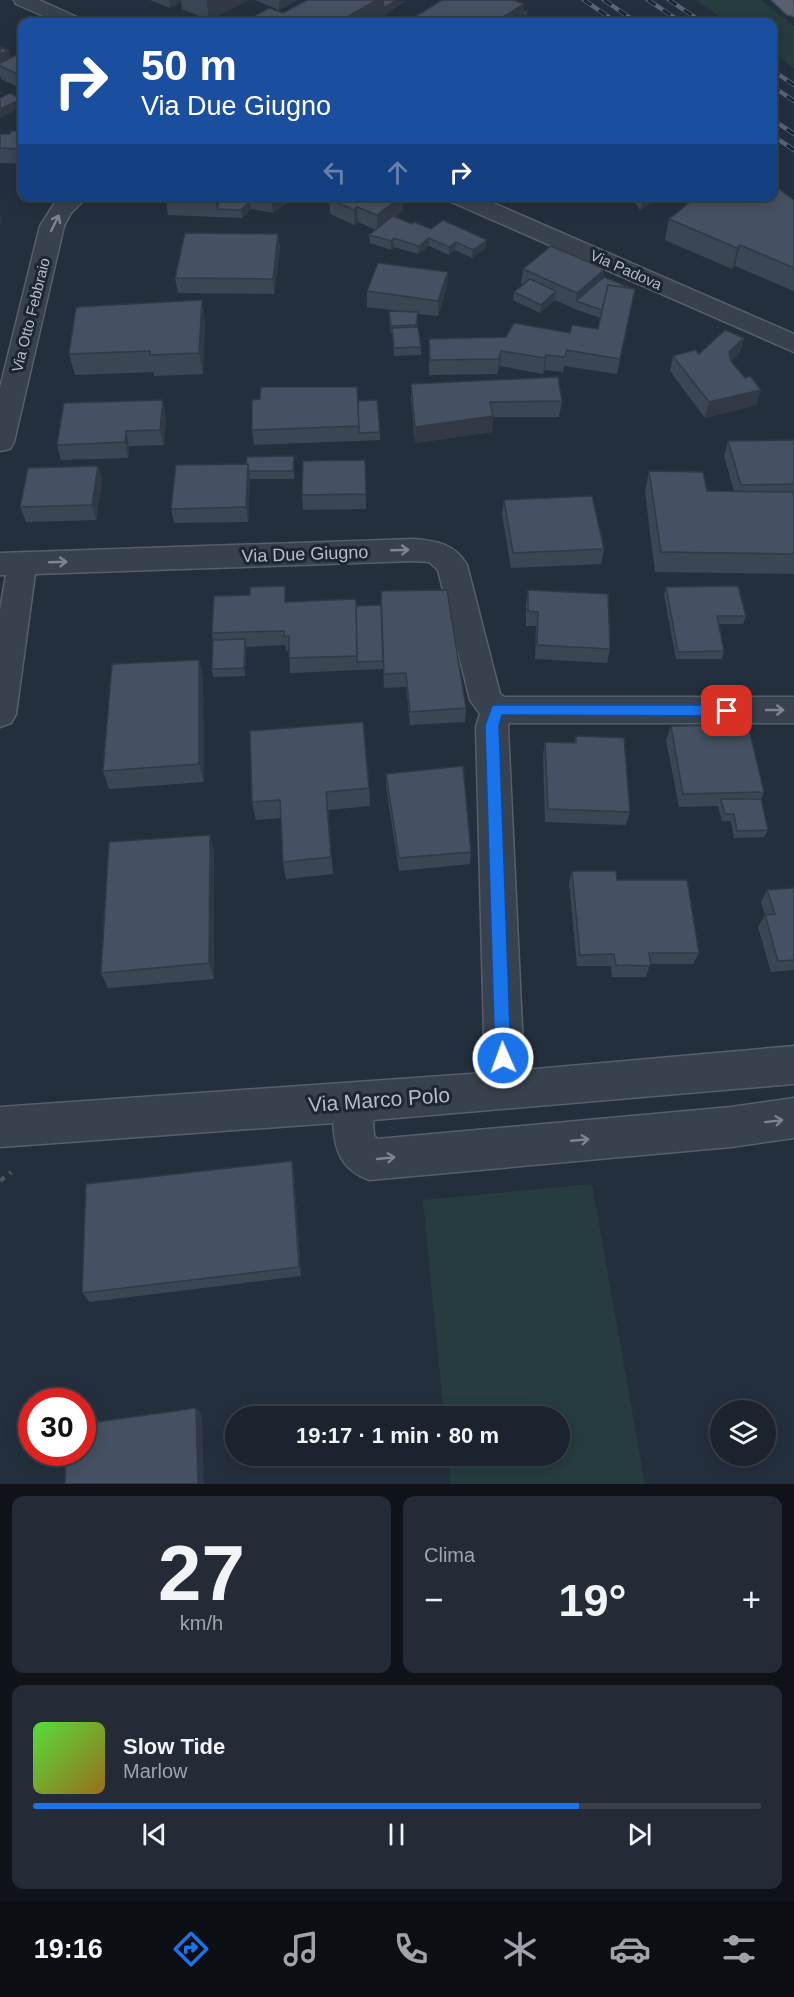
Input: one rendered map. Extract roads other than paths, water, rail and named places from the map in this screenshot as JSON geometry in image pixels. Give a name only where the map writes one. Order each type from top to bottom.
[{"type":"main road","points":[[781,0],[794,10]]},
{"type":"street","points":[[23,0],[62,18]]},
{"type":"street","points":[[65,18],[79,3]]},
{"type":"street","name":"Via Otto Febbraio","points":[[0,442],[52,226],[62,209],[71,201]]},
{"type":"street","name":"Via Padova","points":[[468,201],[794,344]]},
{"type":"street","name":"Via Due Giugno","points":[[11,564],[414,550],[437,552],[452,565],[486,700],[497,710]]},
{"type":"street","points":[[0,714],[11,564]]},
{"type":"street","points":[[506,1091],[492,726],[497,710],[794,710]]},
{"type":"street","name":"Via Marco Polo","points":[[0,1127],[506,1091],[793,1067]]},
{"type":"street","points":[[351,1102],[355,1144],[369,1160],[731,1127],[794,1118]]},
{"type":"railway","points":[[584,0],[610,18]]},
{"type":"railway","points":[[604,0],[630,18]]},
{"type":"railway","points":[[648,0],[675,18]]},
{"type":"railway","points":[[669,0],[696,18]]},
{"type":"railway","points":[[777,73],[794,85]]},
{"type":"railway","points":[[777,89],[794,101]]},
{"type":"railway","points":[[777,122],[794,134]]},
{"type":"railway","points":[[777,138],[794,150]]}]
